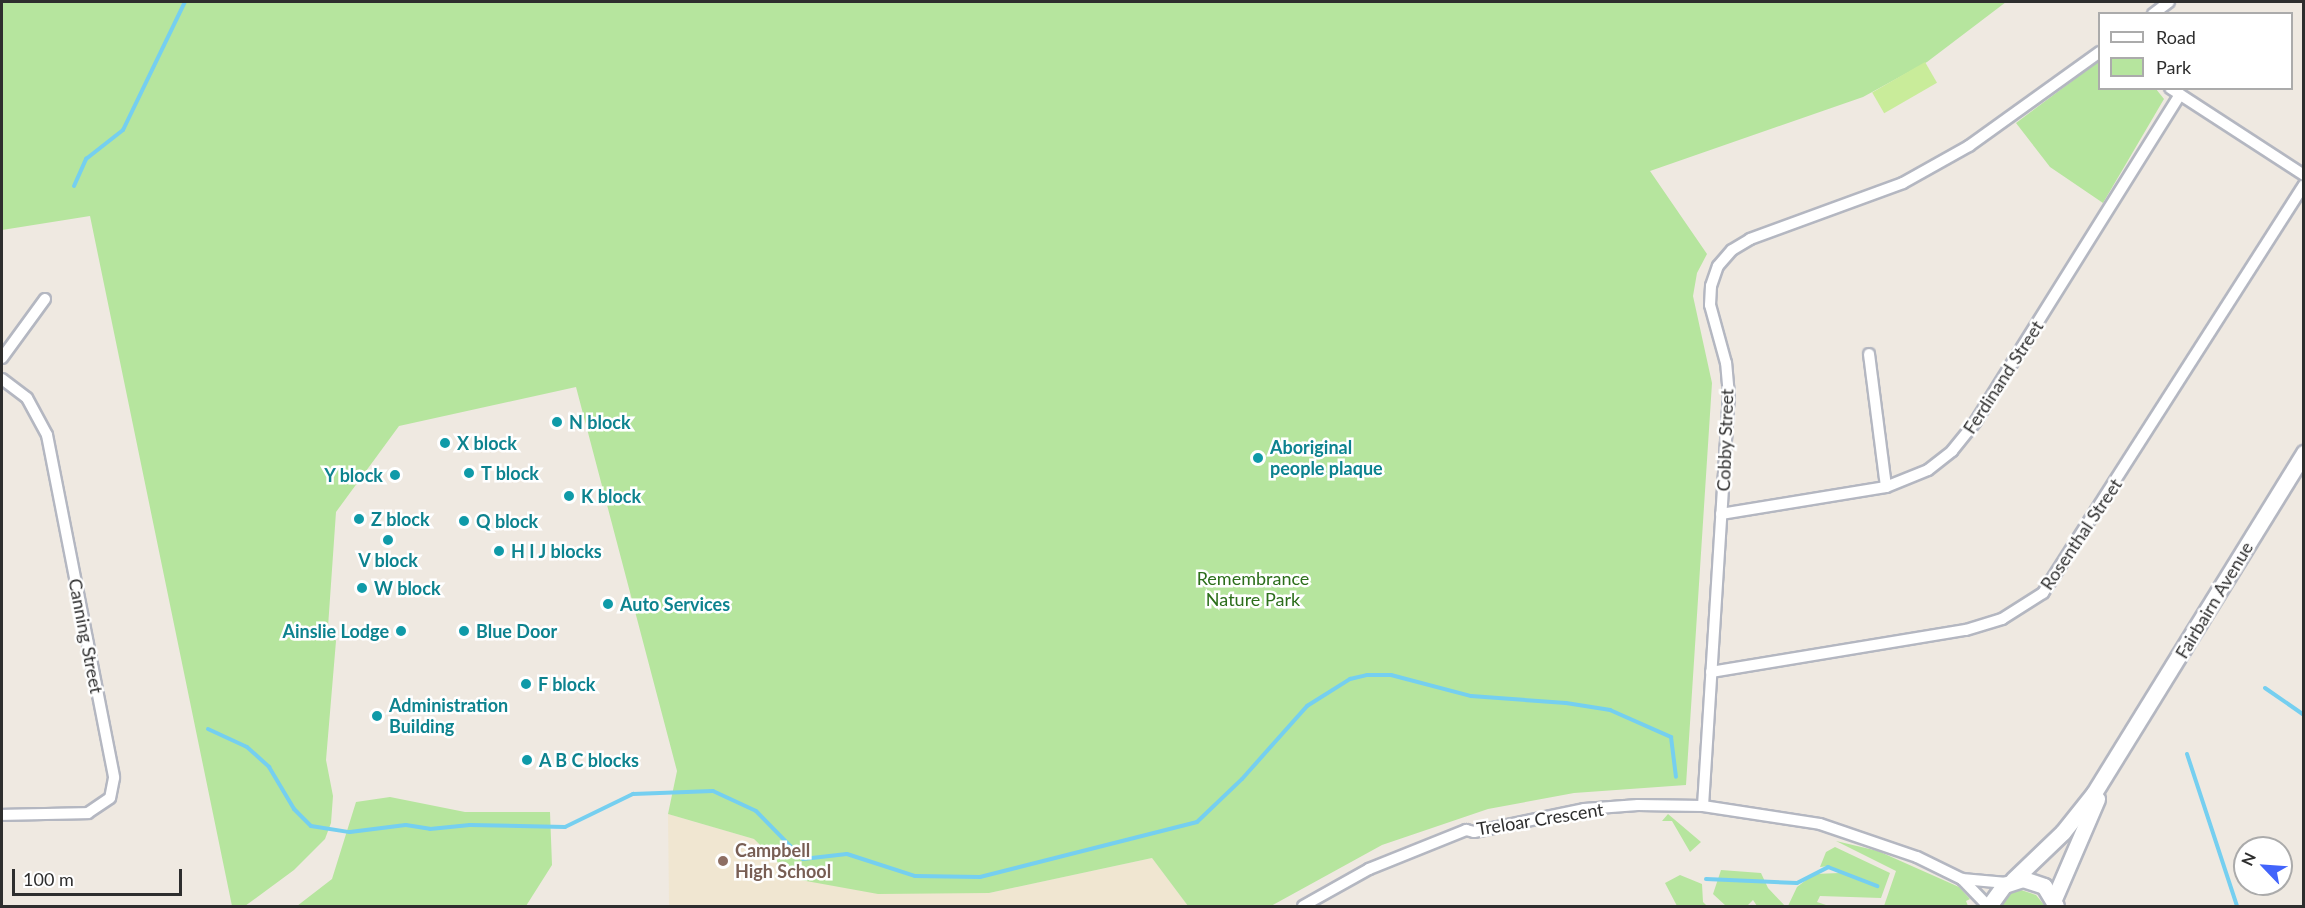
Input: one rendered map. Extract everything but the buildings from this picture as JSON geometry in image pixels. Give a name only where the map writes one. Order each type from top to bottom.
[{"type":"main road","name":"Fairbairn Avenue","points":[[1989,906],[1994,895],[2063,832],[2124,746],[2304,453]]},
{"type":"main road","name":"Fairbairn Avenue","points":[[2055,903],[2100,791],[2124,746]]},
{"type":"main road","points":[[2010,881],[2038,882],[2055,903]]},
{"type":"street","points":[[2156,12],[2169,2]]},
{"type":"street","name":"Cobby Street","points":[[1703,806],[1729,396],[1726,363],[1710,305],[1711,286],[1718,266],[1732,250],[1750,239],[1903,183],[1969,146],[2098,53]]},
{"type":"street","points":[[2172,90],[2304,175]]},
{"type":"street","name":"Ferdinand Street","points":[[1721,514],[1886,487],[1928,470],[1952,451],[1976,421],[2180,96]]},
{"type":"street","name":"Rosenthal Street","points":[[1711,672],[1966,630],[2002,619],[2043,593],[2304,185]]},
{"type":"street","points":[[2,358],[45,299]]},
{"type":"street","points":[[1869,354],[1886,487]]},
{"type":"street","name":"Canning Street","points":[[2,379],[27,398],[47,435],[114,787],[110,798],[88,813],[2,815]]},
{"type":"street","name":"Treloar Crescent","points":[[1303,906],[1413,850],[1466,830],[1474,832],[1584,809],[1703,806],[1760,813],[1839,829],[1917,857],[1962,879],[1989,906]]},
{"type":"street","name":"Treloar Crescent","points":[[1962,879],[2010,881]]},
{"type":"shaded area","name":"Campbell High School","points":[[668,814],[754,839],[795,879],[989,893],[1152,858],[1188,906],[669,906]]},
{"type":"green space","name":"Remembrance Nature Park","points":[[2,2],[2006,2],[1927,62],[1863,97],[1650,171],[1707,254],[1697,273],[1693,296],[1712,383],[1686,785],[1574,793],[1488,809],[1382,845],[1271,906],[1188,906],[1152,858],[989,893],[878,894],[795,879],[754,839],[668,814],[677,771],[576,387],[399,426],[336,512],[328,627],[336,641],[326,760],[333,796],[331,823],[325,839],[294,870],[245,906],[232,906],[90,216],[2,230]]},
{"type":"green space","points":[[1925,62],[1937,83],[1884,113],[1872,92]]},
{"type":"green space","points":[[2098,62],[2098,90],[2157,90],[2164,99],[2103,203],[2050,167],[2016,123]]},
{"type":"green space","points":[[390,797],[465,812],[550,812],[552,865],[526,906],[297,906],[332,879],[356,802]]},
{"type":"green space","points":[[1668,814],[1701,842],[1690,852],[1672,821],[1662,821]]},
{"type":"green space","points":[[1836,841],[1878,851],[1959,887],[1970,899],[1966,901],[1968,906],[1884,906],[1896,871]]},
{"type":"green space","points":[[1835,847],[1890,873],[1881,898],[1820,896],[1817,902],[1829,906],[1788,906],[1797,887],[1814,874],[1840,873],[1829,866],[1820,867],[1826,852]]},
{"type":"green space","points":[[1721,870],[1761,873],[1768,888],[1785,906],[1757,906],[1753,900],[1747,906],[1726,906],[1713,894]]},
{"type":"green space","points":[[1680,875],[1702,884],[1703,902],[1707,906],[1677,906],[1665,883]]},
{"type":"green space","points":[[2021,890],[2036,895],[2045,906],[1998,906],[2006,895]]},
{"type":"waterway","points":[[74,186],[86,159],[123,130],[185,2]]},
{"type":"waterway","points":[[208,729],[247,747],[269,767],[294,809],[311,826],[350,832],[406,825],[430,829],[470,825],[565,827],[633,794],[713,791],[756,811],[803,859],[847,854],[915,876],[980,877],[1197,822],[1242,779],[1307,706],[1350,679],[1367,675],[1391,675],[1471,696],[1566,703],[1610,710],[1671,737],[1676,777]]},
{"type":"waterway","points":[[2265,688],[2304,715]]},
{"type":"waterway","points":[[2187,754],[2237,906]]},
{"type":"waterway","points":[[1706,879],[1797,883],[1828,867],[1877,886]]},
{"type":"place","name":"N block","points":[[557,422]]},
{"type":"place","name":"X block","points":[[445,443]]},
{"type":"place","name":"Aboriginal people plaque","points":[[1258,458]]},
{"type":"place","name":"T block","points":[[469,473]]},
{"type":"place","name":"Y block","points":[[395,475]]},
{"type":"place","name":"K block","points":[[569,496]]},
{"type":"place","name":"Z block","points":[[359,519]]},
{"type":"place","name":"Q block","points":[[464,521]]},
{"type":"place","name":"V block","points":[[388,540]]},
{"type":"place","name":"H I J blocks","points":[[499,551]]},
{"type":"place","name":"W block","points":[[362,588]]},
{"type":"place","name":"Auto Services","points":[[608,604]]},
{"type":"place","name":"Ainslie Lodge","points":[[401,631]]},
{"type":"place","name":"Blue Door","points":[[464,631]]},
{"type":"place","name":"F block","points":[[526,684]]},
{"type":"place","name":"Administration Building","points":[[377,716]]},
{"type":"place","name":"A B C blocks","points":[[527,760]]},
{"type":"place","name":"Campbell High School","points":[[723,861]]}]
